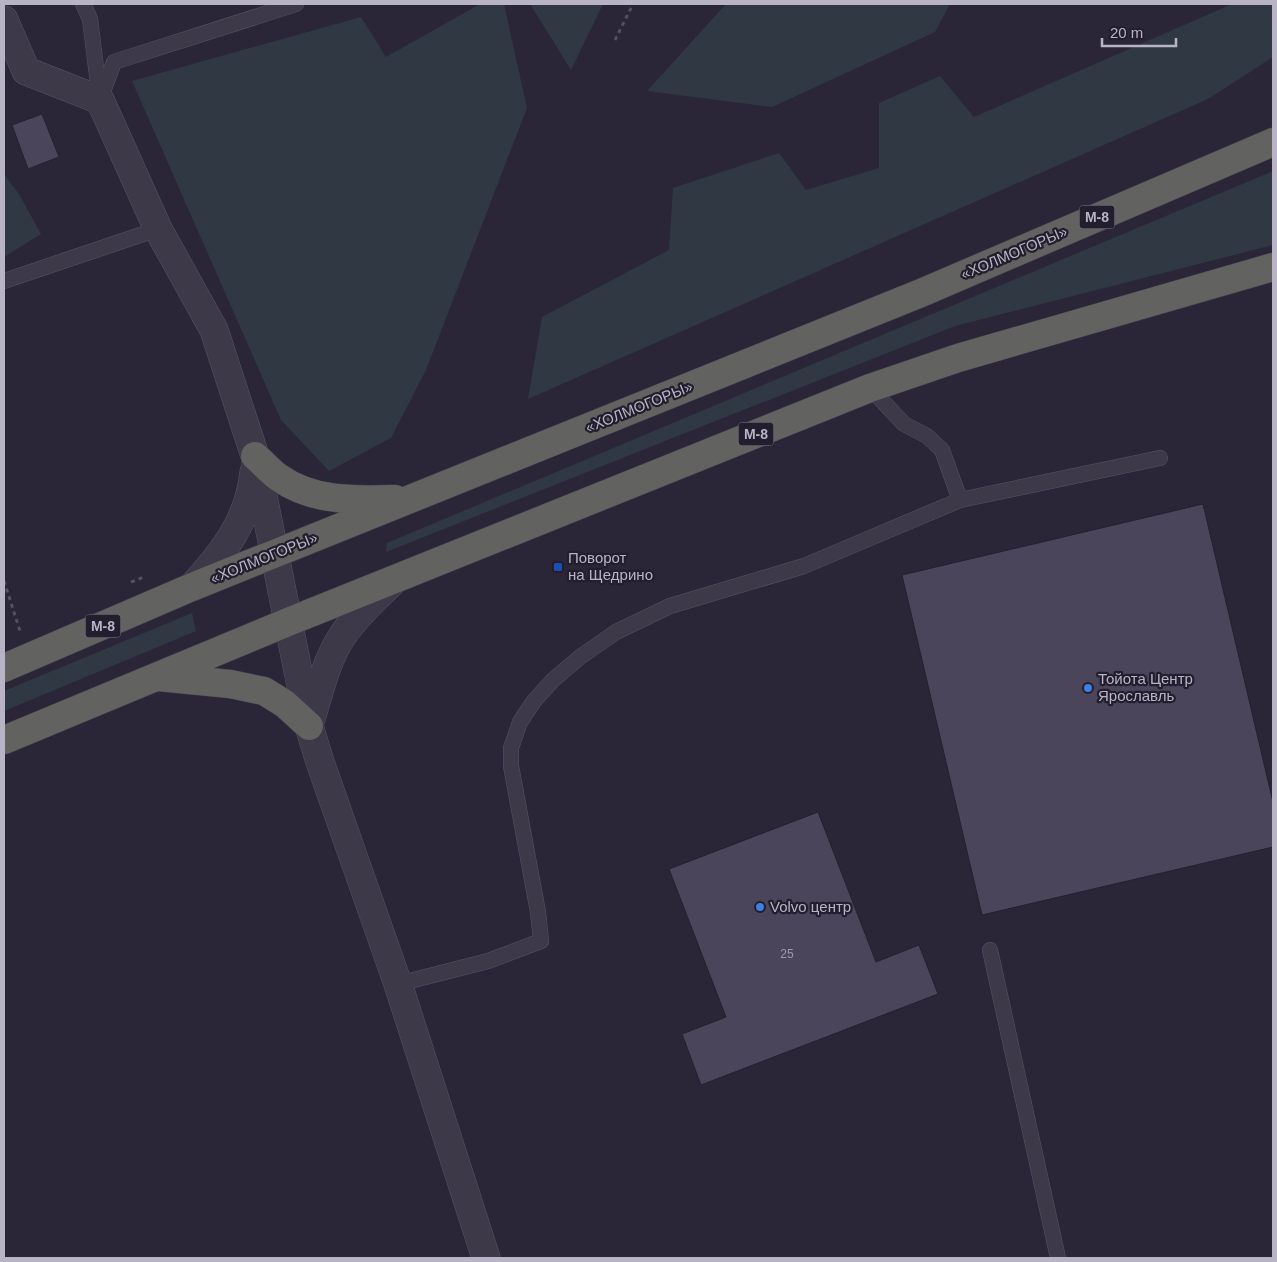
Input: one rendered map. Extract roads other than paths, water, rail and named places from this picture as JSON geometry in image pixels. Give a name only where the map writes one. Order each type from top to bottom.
[{"type":"highway","name":"«ХОЛМОГОРЫ»","points":[[4,668],[192,587],[921,293],[1273,142]]},
{"type":"highway","name":"М-8","points":[[4,740],[288,622],[870,388],[958,358],[1273,267]]},
{"type":"highway","points":[[255,456],[284,480],[318,496],[350,500],[411,499]]},
{"type":"highway","points":[[154,677],[230,684],[264,692],[285,704],[309,726]]},
{"type":"street","points":[[4,20],[26,71],[100,100],[158,229],[214,330],[255,456],[309,726],[398,984],[486,1258]]},
{"type":"street","points":[[192,587],[223,550],[239,524],[249,502],[255,456]]},
{"type":"street","points":[[309,726],[329,663],[342,636],[358,616],[395,579]]},
{"type":"lane","points":[[83,4],[90,19],[100,100]]},
{"type":"lane","points":[[100,100],[114,62],[296,4]]},
{"type":"lane","points":[[4,281],[158,229]]},
{"type":"lane","points":[[870,388],[904,424],[927,436],[942,450],[960,500]]},
{"type":"lane","points":[[398,984],[488,961],[541,941],[538,912],[511,766],[510,748],[520,722],[534,701],[560,674],[580,657],[616,632],[670,606],[804,566],[960,500],[1160,458]]},
{"type":"lane","points":[[990,950],[1058,1258]]},
{"type":"place","name":"Поворот на Щедрино","points":[[558,567]]},
{"type":"place","name":"Тойота Центр Ярославль","points":[[1088,688]]},
{"type":"place","name":"Volvo центр","points":[[760,907]]}]
